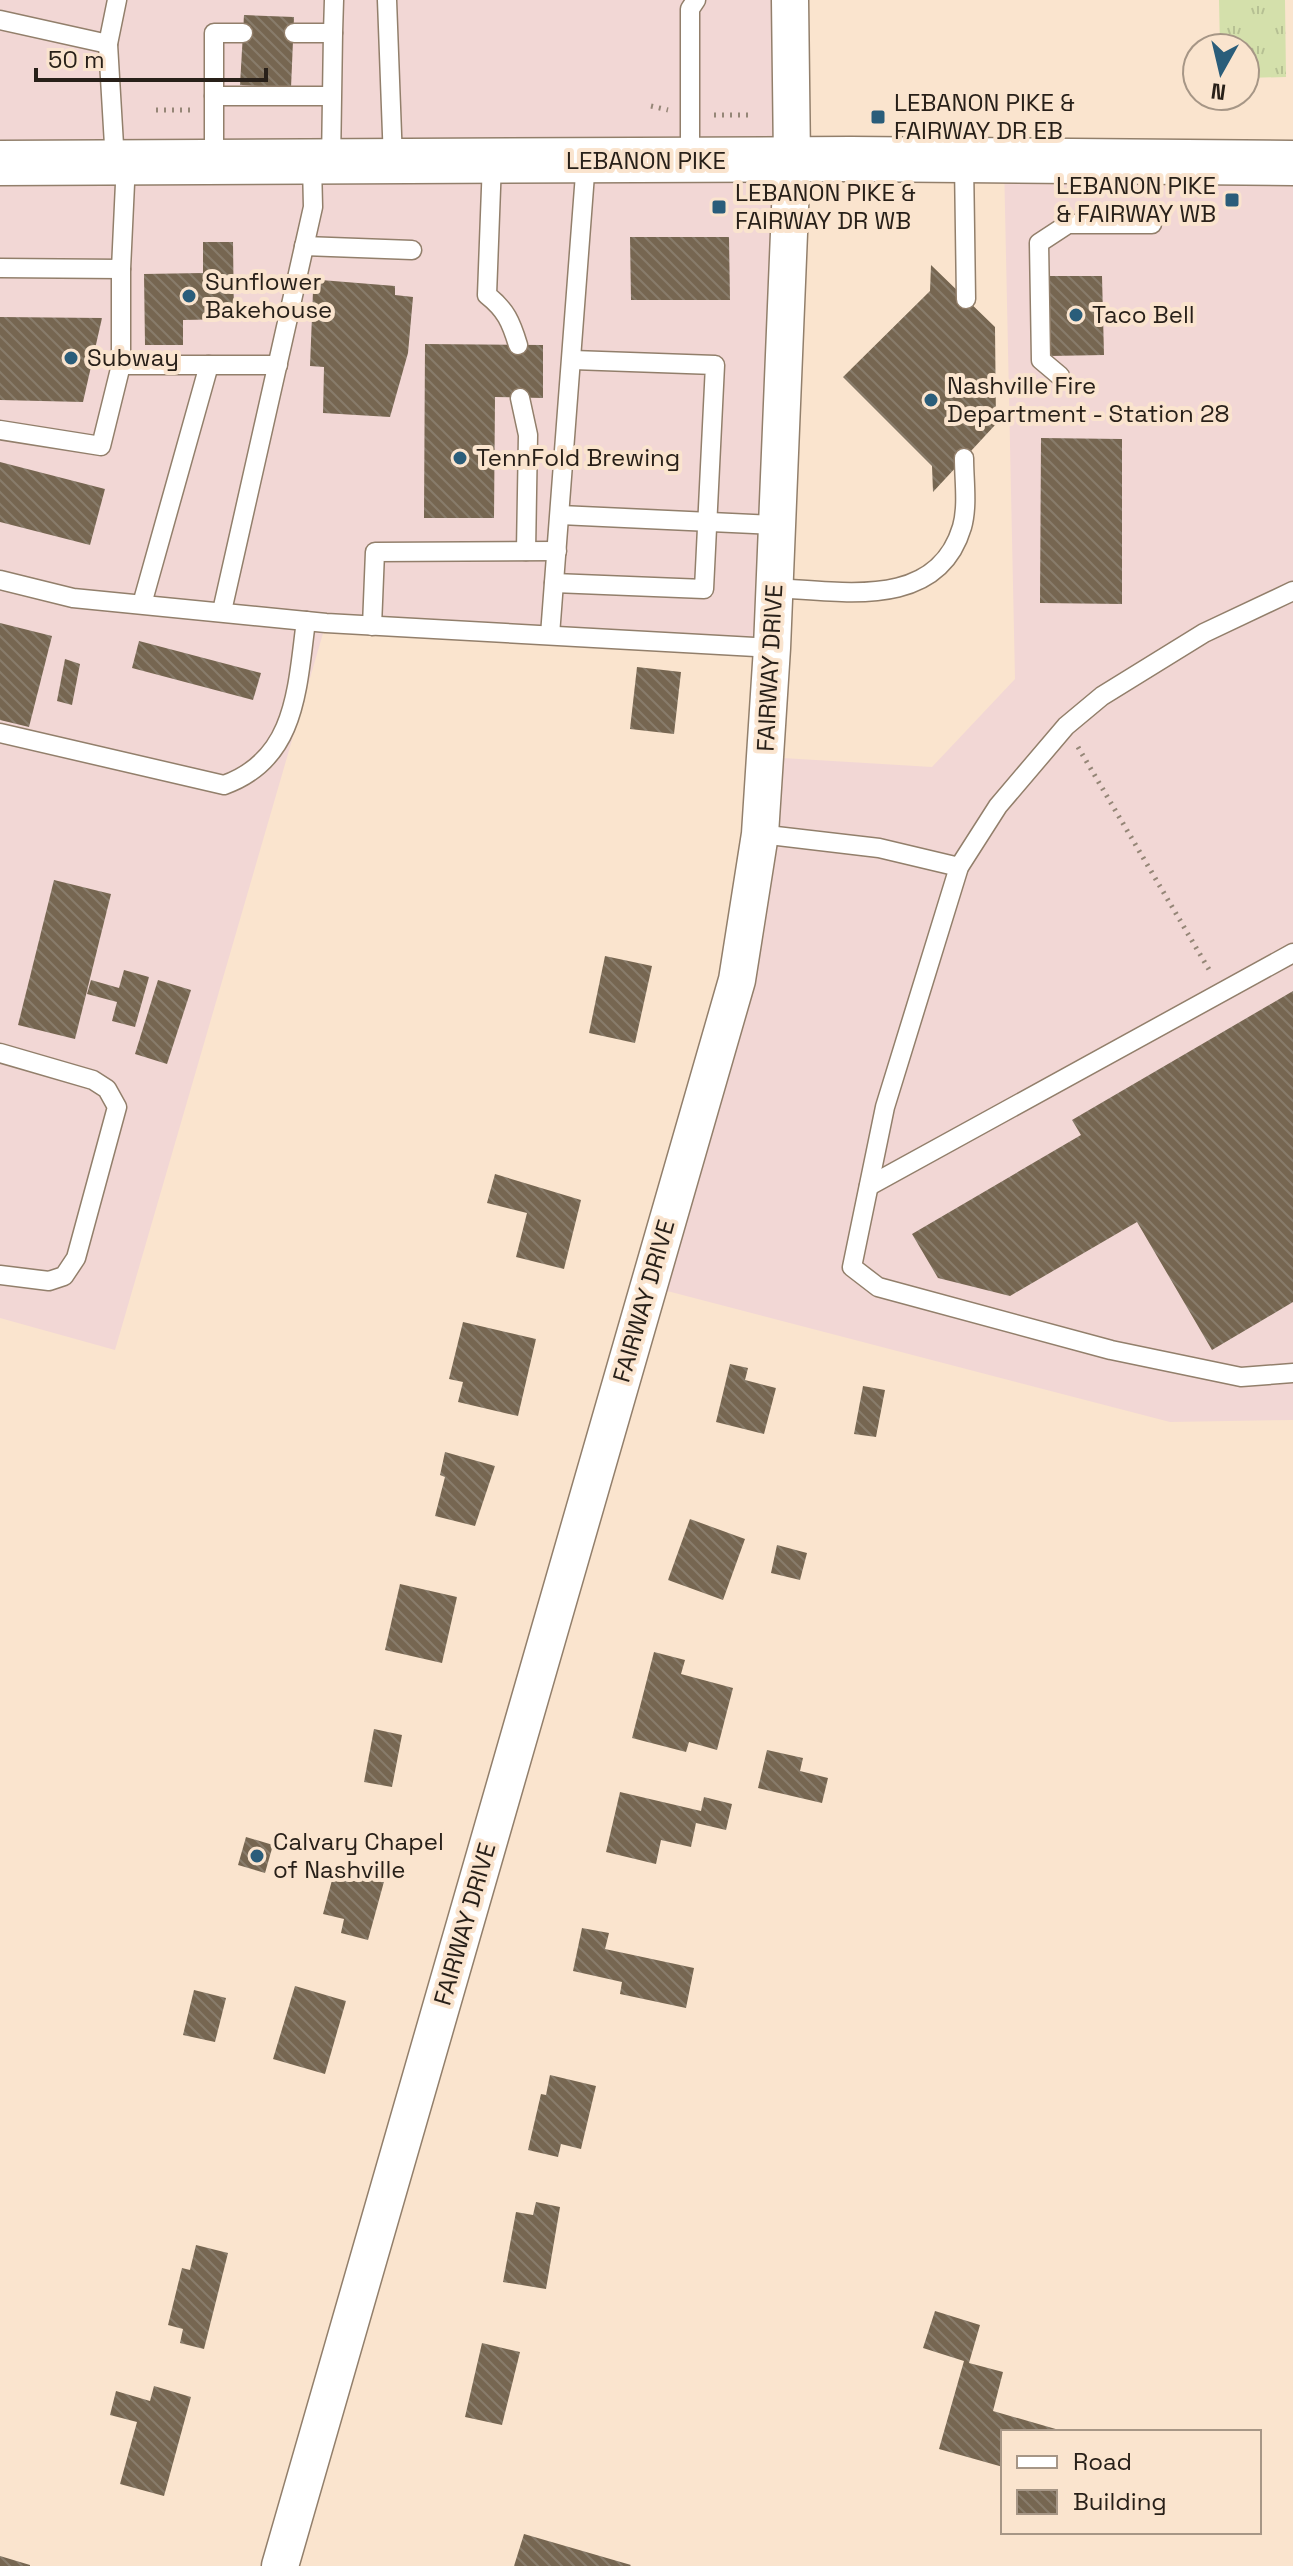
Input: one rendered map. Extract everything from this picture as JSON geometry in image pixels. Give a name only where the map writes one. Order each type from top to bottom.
[{"type":"main road","name":"LEBANON PIKE","points":[[0,163],[792,160],[1293,165]]},
{"type":"street","name":"FAIRWAY DRIVE","points":[[280,2566],[737,980],[760,834],[772,648],[792,160],[790,0]]},
{"type":"lane","points":[[0,430],[101,446],[121,365],[120,162],[108,44],[117,0]]},
{"type":"lane","points":[[222,611],[321,164],[331,96],[334,0]]},
{"type":"lane","points":[[387,0],[393,162]]},
{"type":"lane","points":[[690,161],[690,9],[696,0]]},
{"type":"lane","points":[[0,20],[108,44]]},
{"type":"lane","points":[[214,162],[214,33],[243,33]]},
{"type":"lane","points":[[294,33],[333,33]]},
{"type":"lane","points":[[214,96],[331,96]]},
{"type":"lane","points":[[550,635],[586,161]]},
{"type":"lane","points":[[492,162],[487,295],[503,307],[510,318],[518,345]]},
{"type":"lane","points":[[964,162],[966,299]]},
{"type":"lane","points":[[1060,376],[1041,360],[1039,243],[1068,224],[1152,224]]},
{"type":"lane","points":[[304,246],[412,250]]},
{"type":"lane","points":[[0,268],[121,269]]},
{"type":"lane","points":[[554,583],[704,589],[715,365],[573,360]]},
{"type":"lane","points":[[121,365],[278,365]]},
{"type":"lane","points":[[142,604],[209,365]]},
{"type":"lane","points":[[520,398],[528,435],[526,551]]},
{"type":"lane","points":[[775,588],[894,590],[928,577],[955,544],[963,525],[964,458]]},
{"type":"lane","points":[[560,515],[777,525]]},
{"type":"lane","points":[[372,626],[375,552],[557,551]]},
{"type":"lane","points":[[0,580],[73,598],[306,621],[772,648]]},
{"type":"lane","points":[[1293,591],[1204,633],[1102,696],[1066,726],[998,806],[959,867],[885,1107],[852,1267],[878,1287],[1111,1350],[1241,1377],[1293,1373]]},
{"type":"lane","points":[[0,733],[224,785],[244,777],[284,737],[298,681],[306,621]]},
{"type":"lane","points":[[760,834],[879,848],[959,867]]},
{"type":"lane","points":[[869,1186],[1293,953]]},
{"type":"lane","points":[[0,1053],[93,1080],[107,1089],[117,1107],[76,1258],[64,1276],[49,1281],[0,1275]]},
{"type":"path","points":[[1077,744],[1221,991]]},
{"type":"shaded area","points":[[0,0],[791,0],[772,648],[326,623],[115,1350],[0,1318]]},
{"type":"shaded area","points":[[1004,162],[1293,163],[1293,1420],[1170,1422],[648,1286],[737,980],[766,757],[932,767],[1015,679]]},
{"type":"green space","points":[[1219,0],[1285,0],[1286,77],[1261,78],[1261,32],[1220,32]]},
{"type":"building","points":[[244,15],[294,17],[291,88],[240,85]]},
{"type":"building","points":[[630,237],[729,237],[730,300],[631,300]]},
{"type":"building","name":"Sunflower Bakehouse","points":[[203,242],[233,242],[234,319],[183,320],[183,345],[145,345],[144,274],[203,273]]},
{"type":"building","name":"Nashville Fire Department - Station 28","points":[[931,265],[995,327],[996,424],[933,492],[932,466],[843,377],[930,291]]},
{"type":"building","name":"Taco Bell","points":[[1048,276],[1102,276],[1104,355],[1050,356]]},
{"type":"building","points":[[321,280],[395,286],[395,295],[413,297],[408,353],[390,417],[323,413],[324,367],[310,366],[313,291],[320,291]]},
{"type":"building","points":[[0,317],[102,318],[83,402],[0,400]]},
{"type":"building","name":"TennFold Brewing","points":[[425,344],[543,345],[543,398],[495,397],[494,518],[424,518]]},
{"type":"building","points":[[1041,438],[1122,439],[1122,604],[1040,603]]},
{"type":"building","points":[[0,462],[105,489],[90,545],[0,522]]},
{"type":"building","points":[[0,623],[52,636],[29,727],[0,720]]},
{"type":"building","points":[[139,641],[261,673],[253,700],[132,668]]},
{"type":"building","points":[[65,659],[80,664],[72,705],[57,701]]},
{"type":"building","points":[[637,667],[681,672],[674,734],[630,729]]},
{"type":"building","points":[[54,880],[111,894],[75,1039],[18,1025]]},
{"type":"building","points":[[605,956],[652,966],[635,1043],[589,1033]]},
{"type":"building","points":[[124,970],[149,977],[135,1027],[112,1021],[117,1002],[87,994],[91,980],[119,988]]},
{"type":"building","points":[[158,980],[191,990],[167,1064],[135,1054]]},
{"type":"building","points":[[1293,991],[1293,1302],[1212,1350],[1137,1222],[1010,1296],[938,1278],[912,1234],[1081,1135],[1072,1120]]},
{"type":"building","points":[[495,1174],[581,1200],[564,1269],[516,1257],[527,1213],[487,1203]]},
{"type":"building","points":[[463,1322],[536,1339],[518,1416],[458,1402],[463,1382],[449,1379]]},
{"type":"building","points":[[730,1364],[748,1368],[745,1380],[776,1388],[764,1434],[716,1422]]},
{"type":"building","points":[[863,1386],[885,1390],[876,1437],[854,1434]]},
{"type":"building","points":[[445,1452],[495,1466],[475,1526],[435,1516],[445,1477],[440,1475]]},
{"type":"building","points":[[690,1519],[745,1539],[723,1600],[668,1580]]},
{"type":"building","points":[[777,1545],[807,1553],[800,1580],[771,1573]]},
{"type":"building","points":[[400,1584],[457,1597],[442,1663],[385,1650]]},
{"type":"building","points":[[654,1652],[685,1660],[681,1674],[733,1688],[717,1750],[689,1742],[686,1752],[632,1738]]},
{"type":"building","points":[[374,1729],[402,1735],[392,1787],[364,1782]]},
{"type":"building","points":[[767,1750],[803,1758],[800,1771],[828,1778],[822,1803],[758,1788]]},
{"type":"building","points":[[620,1792],[701,1811],[704,1797],[732,1804],[726,1830],[696,1823],[691,1847],[661,1840],[656,1864],[606,1852]]},
{"type":"building","points":[[246,1837],[273,1845],[265,1873],[238,1865]]},
{"type":"building","points":[[336,1865],[385,1878],[368,1940],[341,1933],[344,1919],[323,1914]]},
{"type":"building","points":[[582,1928],[609,1933],[605,1949],[694,1968],[686,2008],[620,1994],[622,1982],[573,1971]]},
{"type":"building","points":[[295,1986],[346,2001],[325,2074],[273,2059]]},
{"type":"building","points":[[194,1990],[226,1998],[215,2042],[183,2035]]},
{"type":"building","points":[[550,2075],[596,2086],[581,2149],[561,2144],[558,2157],[528,2150],[541,2094],[546,2095]]},
{"type":"building","points":[[536,2202],[560,2207],[546,2289],[503,2282],[516,2212],[533,2215]]},
{"type":"building","points":[[196,2245],[228,2253],[204,2349],[180,2343],[183,2329],[168,2325],[182,2268],[190,2270]]},
{"type":"building","points":[[935,2311],[980,2325],[969,2363],[1003,2372],[993,2411],[1059,2430],[1001,2430],[1001,2466],[939,2449],[964,2361],[923,2348]]},
{"type":"building","points":[[482,2343],[520,2352],[502,2425],[465,2417]]},
{"type":"building","points":[[154,2386],[191,2397],[164,2496],[120,2484],[137,2422],[110,2415],[116,2391],[150,2401]]},
{"type":"building","points":[[524,2534],[631,2565],[514,2566]]},
{"type":"building","points":[[0,2556],[30,2565],[30,2566],[0,2566]]},
{"type":"place","name":"LEBANON PIKE & FAIRWAY DR EB","points":[[878,117]]},
{"type":"place","name":"LEBANON PIKE & FAIRWAY WB","points":[[1232,200]]},
{"type":"place","name":"LEBANON PIKE & FAIRWAY DR WB","points":[[719,207]]},
{"type":"place","name":"Sunflower Bakehouse","points":[[189,296]]},
{"type":"place","name":"Taco Bell","points":[[1076,315]]},
{"type":"place","name":"Subway","points":[[71,358]]},
{"type":"place","name":"Nashville Fire Department - Station 28","points":[[931,400]]},
{"type":"place","name":"TennFold Brewing","points":[[460,458]]},
{"type":"place","name":"Calvary Chapel of Nashville","points":[[257,1856]]}]
